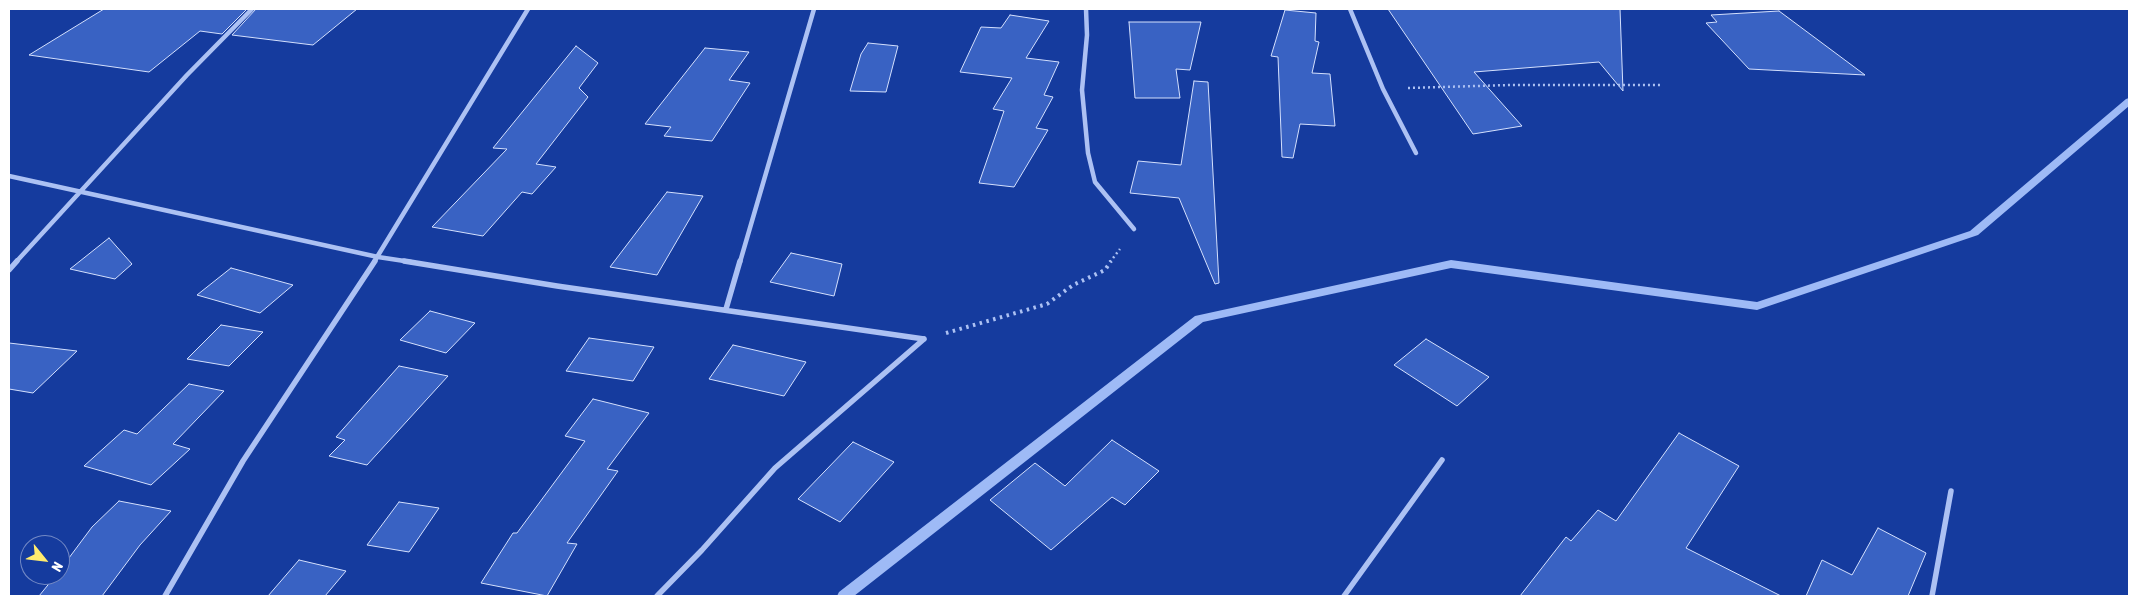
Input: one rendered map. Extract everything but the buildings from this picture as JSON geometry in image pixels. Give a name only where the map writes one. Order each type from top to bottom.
[{"type":"street","points":[[9,270],[187,75],[252,9]]},
{"type":"street","points":[[166,596],[242,461],[378,257],[528,9]]},
{"type":"street","points":[[726,309],[814,9]]},
{"type":"street","points":[[1086,9],[1087,34],[1082,90],[1088,153],[1095,182],[1134,229]]},
{"type":"street","points":[[1350,9],[1383,89],[1416,153]]},
{"type":"street","points":[[9,176],[378,257],[557,286],[924,339]]},
{"type":"street","points":[[657,596],[702,550],[775,468],[924,339]]},
{"type":"street","points":[[1344,596],[1442,460]]},
{"type":"street","points":[[1932,596],[1951,491]]},
{"type":"path","points":[[1383,89],[1510,85],[1662,85]]},
{"type":"path","points":[[924,339],[1047,304],[1073,285],[1106,270],[1134,229]]},
{"type":"waterway","points":[[844,596],[1199,319],[1451,264],[1757,306],[1974,233],[2129,101]]}]
